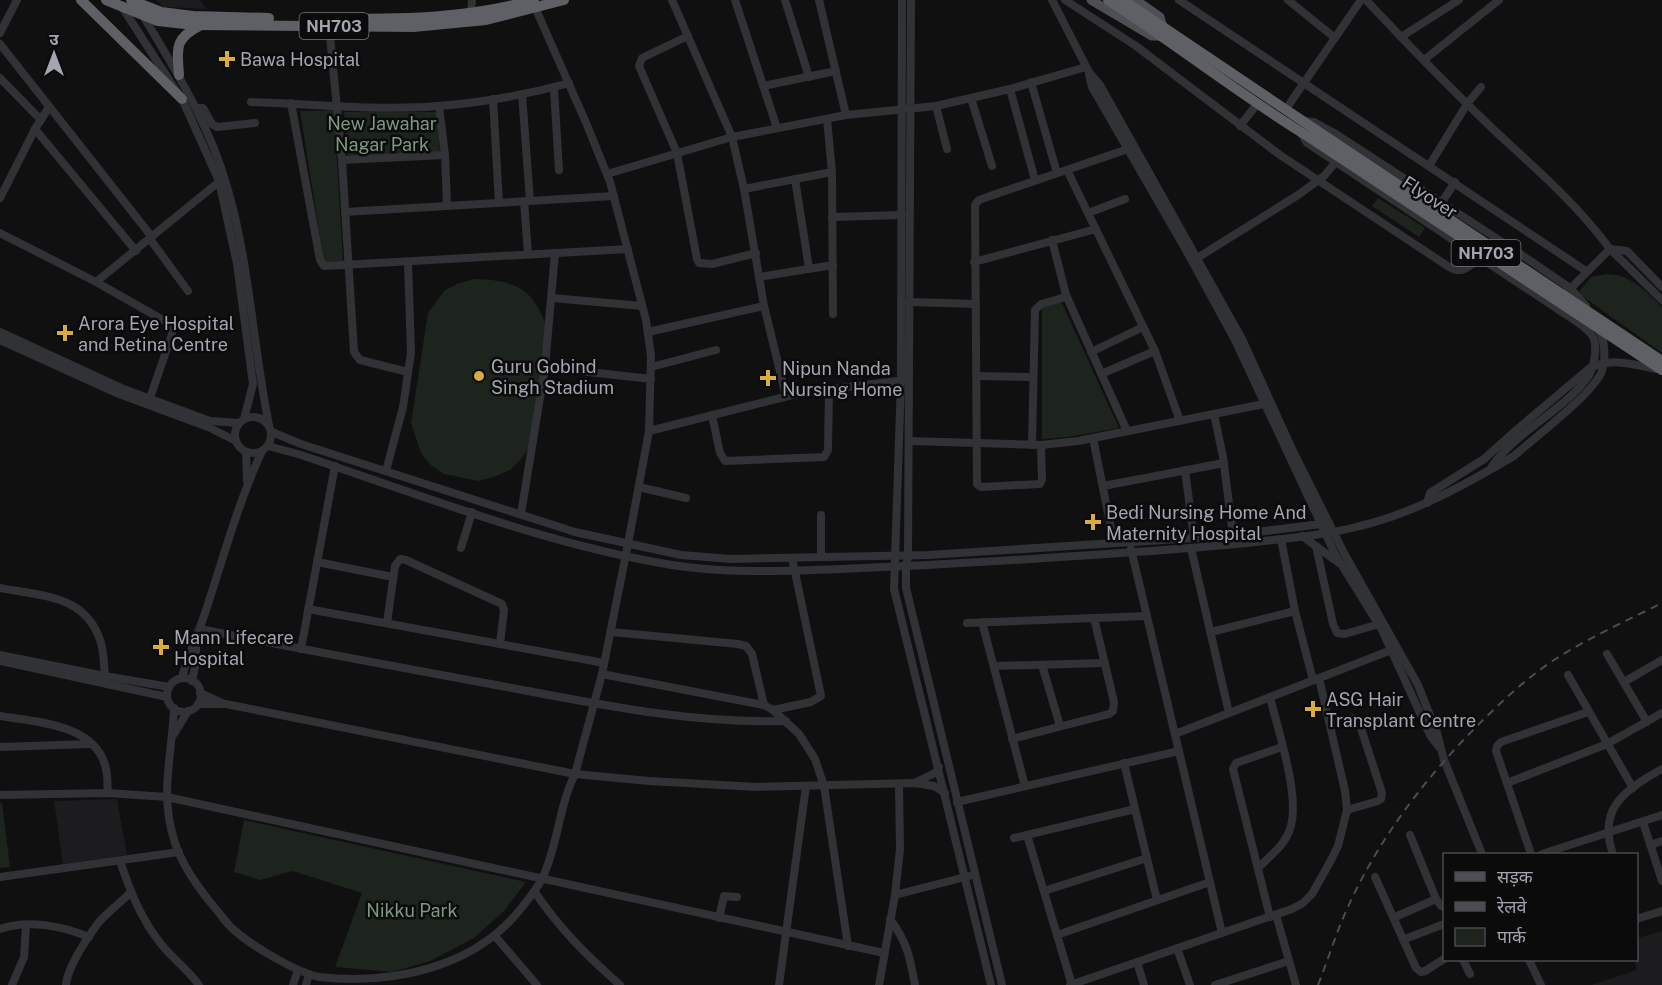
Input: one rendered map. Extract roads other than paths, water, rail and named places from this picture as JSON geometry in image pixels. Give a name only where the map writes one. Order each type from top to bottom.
[{"type":"highway","points":[[81,0],[182,99]]},
{"type":"highway","name":"NH703","points":[[106,0],[158,21],[201,25],[329,26],[432,26],[486,20],[534,3]]},
{"type":"highway","name":"NH703","points":[[133,0],[161,12],[193,16],[413,19],[448,17],[564,0]]},
{"type":"highway","name":"NH703","points":[[1108,0],[1149,21]]},
{"type":"highway","name":"NH703","points":[[1123,0],[1257,104],[1307,130]]},
{"type":"highway","points":[[179,75],[177,48],[180,40],[188,32],[201,25]]},
{"type":"highway","name":"NH703","points":[[1163,31],[1286,109],[1307,130]]},
{"type":"highway","name":"Flyover","points":[[1307,130],[1662,367]]},
{"type":"main road","points":[[1091,0],[1152,36],[1163,31],[1160,16],[1136,0]]},
{"type":"street","points":[[0,33],[17,0]]},
{"type":"street","points":[[133,0],[197,108],[222,180],[243,251],[261,387],[271,440],[248,482],[182,678]]},
{"type":"street","points":[[471,13],[472,0]]},
{"type":"street","points":[[672,0],[732,137],[744,189],[764,306],[786,396]]},
{"type":"street","points":[[735,0],[777,128]]},
{"type":"street","points":[[785,0],[809,77]]},
{"type":"street","points":[[819,0],[846,115]]},
{"type":"street","points":[[902,0],[902,214],[905,380],[909,441],[906,588],[1002,985]]},
{"type":"street","points":[[911,0],[909,302],[894,589],[991,985]]},
{"type":"street","points":[[1052,0],[1088,69],[1092,87],[1131,148],[1195,260],[1268,404],[1329,532],[1395,649],[1430,735],[1439,748],[1481,853]]},
{"type":"street","points":[[1065,0],[1136,46],[1240,126],[1318,181],[1455,270],[1463,270],[1480,258]]},
{"type":"street","points":[[1179,0],[1587,271]]},
{"type":"street","points":[[1288,0],[1335,38]]},
{"type":"street","points":[[1286,109],[1361,0]]},
{"type":"street","points":[[1366,0],[1467,104],[1564,196],[1596,230],[1610,249],[1662,300]]},
{"type":"street","points":[[1401,37],[1459,0]]},
{"type":"street","points":[[1424,60],[1499,0]]},
{"type":"street","points":[[174,708],[173,735],[168,757],[168,813],[185,866],[205,897],[233,929],[298,970],[347,982],[374,983],[408,979],[440,969],[474,951],[495,936],[519,911],[542,878],[557,834],[567,790],[575,774],[602,674],[649,431],[651,367],[648,332],[607,174],[534,3]]},
{"type":"street","points":[[120,4],[182,99],[222,180],[237,264],[253,384],[242,421],[235,433],[236,441]]},
{"type":"street","points":[[329,26],[342,160],[353,346],[357,357],[408,372]]},
{"type":"street","points":[[688,36],[642,58],[639,62],[640,71],[677,153],[696,255],[699,263],[712,264],[756,253]]},
{"type":"street","points":[[0,44],[151,238],[188,291]]},
{"type":"street","points":[[607,174],[732,137],[846,115],[936,106],[1088,69]]},
{"type":"street","points":[[764,86],[836,71]]},
{"type":"street","points":[[0,78],[41,120]]},
{"type":"street","points":[[1031,82],[1057,173]]},
{"type":"street","points":[[251,102],[396,107],[439,106],[522,94],[569,83]]},
{"type":"street","points":[[1429,166],[1467,104],[1481,87]]},
{"type":"street","points":[[554,88],[559,170]]},
{"type":"street","points":[[1010,88],[1035,180]]},
{"type":"street","points":[[522,94],[528,254]]},
{"type":"street","points":[[971,98],[992,166]]},
{"type":"street","points":[[493,99],[499,203]]},
{"type":"street","points":[[291,103],[320,260],[324,266],[628,249]]},
{"type":"street","points":[[1240,126],[1257,104]]},
{"type":"street","points":[[439,106],[445,155],[447,206]]},
{"type":"street","points":[[936,106],[948,149]]},
{"type":"street","points":[[0,198],[35,129],[50,107]]},
{"type":"street","points":[[197,108],[203,108],[212,124],[218,128],[255,123]]},
{"type":"street","points":[[827,119],[832,172],[833,314]]},
{"type":"street","points":[[0,340],[119,394],[208,427],[236,441],[246,452],[252,453],[265,449],[335,466],[554,537],[626,556],[672,565],[718,571],[906,567],[1191,548],[1329,532],[1362,526],[1427,503],[1514,456],[1585,394],[1602,371],[1604,351],[1603,337],[1587,308],[1570,288],[1442,202],[1314,122],[1307,130],[1307,143],[1556,308],[1590,332],[1594,339],[1596,348],[1590,375],[1500,455],[1491,467]]},
{"type":"street","points":[[35,129],[136,250]]},
{"type":"street","points":[[1041,445],[1042,479],[1040,484],[981,487],[976,482],[975,205],[986,197],[1131,148]]},
{"type":"street","points":[[342,160],[445,155]]},
{"type":"street","points":[[1195,260],[1318,181],[1335,162]]},
{"type":"street","points":[[1067,170],[1155,351],[1180,421]]},
{"type":"street","points":[[744,189],[832,172]]},
{"type":"street","points":[[795,179],[809,268]]},
{"type":"street","points":[[96,282],[222,180]]},
{"type":"street","points":[[1442,202],[1455,182]]},
{"type":"street","points":[[345,213],[614,196]]},
{"type":"street","points":[[1088,213],[1125,199]]},
{"type":"street","points":[[832,218],[902,214]]},
{"type":"street","points":[[974,262],[1096,229]]},
{"type":"street","points":[[0,233],[96,282],[172,325],[172,334],[150,399]]},
{"type":"street","points":[[1052,240],[1066,297],[1127,431]]},
{"type":"street","points":[[1556,308],[1570,288],[1610,249]]},
{"type":"street","points":[[1610,249],[1627,251],[1662,287]]},
{"type":"street","points":[[521,514],[545,367],[555,253]]},
{"type":"street","points":[[386,471],[403,406],[408,372],[411,327],[408,262]]},
{"type":"street","points":[[759,277],[833,264]]},
{"type":"street","points":[[1032,445],[1035,310],[1041,304],[1066,297]]},
{"type":"street","points":[[552,298],[642,306]]},
{"type":"street","points":[[909,302],[976,304]]},
{"type":"street","points":[[648,332],[764,306]]},
{"type":"street","points":[[1091,352],[1143,327]]},
{"type":"street","points":[[0,332],[121,388],[210,421],[242,421],[256,417],[264,420],[270,429],[360,463],[559,528],[681,555],[731,559],[897,556],[1194,538],[1325,524]]},
{"type":"street","points":[[651,367],[716,350]]},
{"type":"street","points":[[1101,374],[1155,351]]},
{"type":"street","name":"Flyover","points":[[1427,503],[1430,493],[1484,459],[1574,379],[1591,367],[1604,362],[1618,361],[1662,367]]},
{"type":"street","points":[[545,367],[651,379]]},
{"type":"street","points":[[976,376],[1034,377]]},
{"type":"street","points":[[649,431],[786,396],[905,380]]},
{"type":"street","points":[[712,415],[720,453],[725,461],[824,457],[828,450],[829,389]]},
{"type":"street","points":[[909,441],[1041,445],[1094,438],[1268,404]]},
{"type":"street","points":[[1214,414],[1224,463],[1233,535]]},
{"type":"street","points":[[1094,438],[1114,543]]},
{"type":"street","points":[[246,452],[248,482]]},
{"type":"street","points":[[358,474],[360,463]]},
{"type":"street","points":[[1103,486],[1224,463]]},
{"type":"street","points":[[301,650],[335,466]]},
{"type":"street","points":[[1185,470],[1194,538]]},
{"type":"street","points":[[639,487],[686,498]]},
{"type":"street","points":[[461,548],[472,512]]},
{"type":"street","points":[[821,515],[821,557]]},
{"type":"street","points":[[1329,532],[1342,566],[1395,649]]},
{"type":"street","points":[[1302,536],[1342,566]]},
{"type":"street","points":[[1027,834],[1071,985],[1273,916],[1303,903],[1312,894],[1338,846],[1347,810],[1331,724],[1295,611],[1281,539]]},
{"type":"street","points":[[1129,542],[1222,933]]},
{"type":"street","points":[[1316,546],[1337,633],[1345,634],[1379,624]]},
{"type":"street","points":[[1191,548],[1229,713]]},
{"type":"street","points":[[773,710],[811,702],[821,696],[792,558]]},
{"type":"street","points":[[387,623],[397,562],[400,559],[406,560],[502,604],[504,610],[500,644]]},
{"type":"street","points":[[317,562],[393,577]]},
{"type":"street","points":[[0,588],[55,599],[82,610],[90,620],[102,645],[105,676]]},
{"type":"street","points":[[308,609],[604,663]]},
{"type":"street","points":[[1211,632],[1295,611]]},
{"type":"street","points":[[967,623],[1147,616]]},
{"type":"street","points":[[1012,739],[1109,714],[1113,711],[1114,702],[1094,618]]},
{"type":"street","points":[[982,622],[1025,786]]},
{"type":"street","points":[[200,629],[594,704],[717,721],[786,721]]},
{"type":"street","points":[[610,632],[746,646],[752,654],[764,705]]},
{"type":"street","points":[[192,681],[196,663],[195,642]]},
{"type":"street","points":[[1175,734],[1395,649]]},
{"type":"street","points":[[0,654],[169,687]]},
{"type":"street","points":[[1607,654],[1647,722]]},
{"type":"street","points":[[1624,682],[1662,660]]},
{"type":"street","points":[[0,661],[167,697]]},
{"type":"street","points":[[994,666],[1105,663]]},
{"type":"street","points":[[1042,665],[1060,726]]},
{"type":"street","points":[[602,674],[764,705],[786,721],[809,748],[824,786],[848,946]]},
{"type":"street","points":[[1568,675],[1633,788]]},
{"type":"street","points":[[188,711],[183,712],[174,708],[167,697],[172,682],[182,678],[192,681],[199,688],[198,704]]},
{"type":"street","points":[[200,693],[226,704]]},
{"type":"street","points":[[1258,868],[1277,850],[1290,831],[1294,812],[1294,794],[1270,697]]},
{"type":"street","points":[[173,735],[188,711],[198,704],[226,704],[575,774],[757,787],[914,783],[934,786],[945,793]]},
{"type":"street","points":[[1530,853],[1496,751],[1497,746],[1501,742],[1588,712]]},
{"type":"street","points":[[1507,783],[1607,744],[1662,713]]},
{"type":"street","points":[[0,716],[69,729],[92,744],[102,758],[106,770],[108,793]]},
{"type":"street","points":[[1331,724],[1353,718],[1359,719],[1382,793],[1378,801],[1347,810]]},
{"type":"street","points":[[0,747],[92,744]]},
{"type":"street","points":[[1282,747],[1236,763],[1233,769],[1258,868],[1296,985]]},
{"type":"street","points":[[957,802],[1179,751]]},
{"type":"street","points":[[1124,764],[1157,900]]},
{"type":"street","points":[[914,783],[935,773],[939,767]]},
{"type":"street","points":[[1613,853],[1608,833],[1609,816],[1618,800],[1662,769]]},
{"type":"street","points":[[879,985],[895,895],[901,828],[899,784]]},
{"type":"street","points":[[779,985],[806,786]]},
{"type":"street","points":[[0,795],[108,793],[167,797],[884,953]]},
{"type":"street","points":[[1014,838],[1135,809]]},
{"type":"street","points":[[1548,853],[1662,815]]},
{"type":"street","points":[[1643,822],[1662,878]]},
{"type":"street","points":[[1395,917],[1440,904],[1410,835]]},
{"type":"street","points":[[1650,844],[1662,841]]},
{"type":"street","points":[[0,877],[179,852]]},
{"type":"street","points":[[1044,891],[1147,858]]},
{"type":"street","points":[[120,861],[130,893],[140,914],[161,945],[199,985]]},
{"type":"street","points":[[895,895],[975,874]]},
{"type":"street","points":[[1375,877],[1418,971],[1425,970],[1443,960]]},
{"type":"street","points":[[1057,935],[1210,882]]},
{"type":"street","points":[[534,891],[554,921],[585,954],[620,985]]},
{"type":"street","points":[[66,985],[66,979],[89,936],[99,922],[130,893]]},
{"type":"street","points":[[719,918],[724,896],[737,897]]},
{"type":"street","points":[[1638,918],[1662,911]]},
{"type":"street","points":[[890,919],[907,945],[915,985]]},
{"type":"street","points":[[1405,939],[1443,924]]},
{"type":"street","points":[[0,929],[26,925],[54,926],[89,936]]},
{"type":"street","points":[[12,985],[24,957],[26,925]]},
{"type":"street","points":[[495,936],[533,984]]},
{"type":"street","points":[[1177,948],[1190,985]]},
{"type":"street","points":[[1464,961],[1470,974]]},
{"type":"street","points":[[1530,961],[1541,983]]},
{"type":"street","points":[[1137,962],[1144,985]]},
{"type":"street","points":[[1215,985],[1289,962]]},
{"type":"street","points":[[293,985],[298,970]]},
{"type":"street","points":[[306,985],[309,974]]},
{"type":"railway","points":[[1318,985],[1343,918],[1359,884],[1387,835],[1437,769],[1503,701],[1543,668],[1580,644],[1662,603]]},
{"type":"place","name":"Bawa Hospital","points":[[227,59]]},
{"type":"place","name":"Arora Eye Hospital and Retina Centre","points":[[65,333]]},
{"type":"place","name":"Guru Gobind Singh Stadium","points":[[479,376]]},
{"type":"place","name":"Nipun Nanda Nursing Home","points":[[768,378]]},
{"type":"place","name":"Bedi Nursing Home And Maternity Hospital","points":[[1093,522]]},
{"type":"place","name":"Mann Lifecare Hospital","points":[[161,647]]},
{"type":"place","name":"ASG Hair Transplant Centre","points":[[1313,709]]},
{"type":"park label","name":"New Jawahar Nagar Park","points":[[382,133]]},
{"type":"park label","name":"Nikku Park","points":[[412,910]]}]
